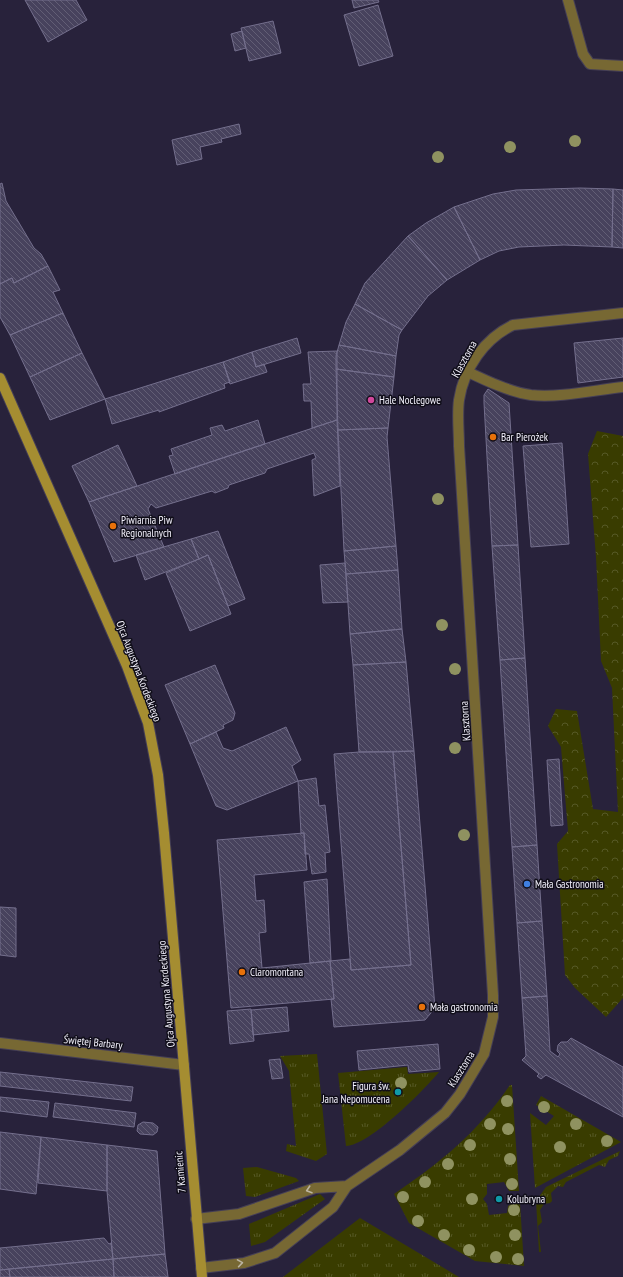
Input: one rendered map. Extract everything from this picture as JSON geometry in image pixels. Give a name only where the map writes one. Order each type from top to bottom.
[{"type":"street","points":[[568,0],[583,54],[590,64],[623,66]]},
{"type":"street","name":"Klasztorna","points":[[201,1272],[244,1263],[275,1252],[333,1207],[347,1186],[400,1150],[445,1113],[460,1094],[484,1054],[493,1017],[485,851],[459,440],[459,400],[468,372],[484,344],[493,336],[513,325],[623,313]]},
{"type":"street","points":[[468,372],[484,380],[530,394],[544,396],[623,388]]},
{"type":"street","name":"Ojca Augustyna Kordeckiego","points":[[0,378],[127,666],[148,723],[158,775],[184,1065]]},
{"type":"street","name":"Świętej Barbary","points":[[0,1043],[184,1065]]},
{"type":"street","name":"7 Kamienic","points":[[184,1065],[201,1272]]},
{"type":"street","points":[[196,1219],[239,1214],[315,1188],[347,1186]]},
{"type":"green space","points":[[597,431],[623,436],[623,998],[606,1017],[575,988],[565,975],[557,844],[568,831],[561,747],[548,726],[556,709],[577,711],[593,809],[618,812],[612,688],[601,661],[596,557],[588,454]]},
{"type":"green space","points":[[317,1054],[327,1154],[316,1161],[286,1151],[287,1144],[296,1146],[289,1071],[280,1056]]},
{"type":"green space","points":[[407,1067],[408,1074],[439,1072],[396,1116],[368,1137],[346,1146],[338,1073]]},
{"type":"green space","points":[[510,1085],[512,1085],[519,1191],[509,1191],[504,1182],[487,1184],[487,1194],[483,1199],[487,1204],[489,1215],[507,1213],[508,1206],[511,1204],[520,1203],[524,1266],[475,1261],[409,1223],[394,1194],[457,1146],[485,1118]]},
{"type":"green space","points":[[541,1096],[621,1142],[535,1188],[530,1113],[546,1125],[554,1116],[536,1105]]},
{"type":"green space","points":[[620,1151],[618,1156],[609,1160],[605,1167],[599,1165],[566,1182],[563,1187],[558,1186],[551,1193],[552,1201],[544,1204],[540,1210],[542,1222],[538,1226],[541,1252],[539,1252],[536,1201],[546,1187]]},
{"type":"green space","points":[[257,1167],[296,1178],[299,1181],[255,1197],[246,1196],[243,1168]]},
{"type":"green space","points":[[320,1194],[325,1199],[265,1242],[251,1246],[249,1224]]},
{"type":"green space","points":[[360,1218],[459,1277],[283,1277]]},
{"type":"building","points":[[25,0],[76,0],[87,20],[48,42]]},
{"type":"building","points":[[352,0],[378,0],[379,2],[354,8]]},
{"type":"building","points":[[378,5],[393,56],[359,66],[344,15]]},
{"type":"building","points":[[273,21],[281,53],[249,61],[241,28]]},
{"type":"building","points":[[242,31],[246,48],[235,51],[231,34]]},
{"type":"building","points":[[239,124],[241,134],[221,139],[222,142],[200,147],[202,159],[177,165],[172,140]]},
{"type":"building","points":[[2,183],[6,201],[34,248],[41,254],[48,266],[14,283],[12,278],[0,284],[0,184]]},
{"type":"building","points":[[580,188],[613,189],[612,247],[564,245],[519,247],[499,251],[480,260],[454,207],[493,194],[516,190]]},
{"type":"building","points":[[613,189],[623,190],[623,248],[612,247]]},
{"type":"building","points":[[454,207],[480,260],[447,280],[408,236],[426,223]]},
{"type":"building","points":[[408,236],[447,280],[428,296],[402,330],[355,304],[365,283]]},
{"type":"building","points":[[48,266],[60,290],[53,292],[63,313],[10,335],[0,317],[0,284],[12,278],[14,283]]},
{"type":"building","points":[[355,304],[402,330],[399,335],[396,356],[339,345],[346,322]]},
{"type":"building","points":[[63,313],[82,353],[30,377],[10,335]]},
{"type":"building","points":[[297,338],[301,353],[256,367],[252,352]]},
{"type":"building","points":[[623,338],[623,377],[578,383],[574,343]]},
{"type":"building","points":[[339,345],[396,356],[394,377],[336,369],[336,356]]},
{"type":"building","points":[[337,351],[337,420],[312,428],[311,401],[304,401],[303,384],[311,384],[308,352]]},
{"type":"building","points":[[252,352],[256,367],[264,364],[267,372],[230,384],[223,362]]},
{"type":"building","points":[[82,353],[105,399],[50,420],[30,377]]},
{"type":"building","points":[[223,362],[230,382],[224,384],[225,388],[159,412],[159,410],[112,424],[105,399]]},
{"type":"building","points":[[336,369],[394,377],[388,428],[338,430]]},
{"type":"building","points":[[488,389],[509,403],[518,545],[492,546],[484,403],[484,395]]},
{"type":"building","points":[[258,420],[265,444],[175,474],[169,456],[173,455],[171,449],[212,435],[210,428],[222,425],[225,431]]},
{"type":"building","points":[[337,420],[340,486],[314,496],[312,460],[316,458],[314,453],[267,469],[265,473],[229,485],[228,488],[215,493],[212,491],[156,508],[151,504],[148,509],[164,547],[114,562],[89,502]]},
{"type":"building","points":[[388,428],[387,437],[396,546],[344,551],[338,430]]},
{"type":"building","points":[[562,443],[569,544],[531,547],[523,446]]},
{"type":"building","points":[[118,445],[137,486],[89,502],[72,466]]},
{"type":"building","points":[[218,531],[245,599],[228,606],[208,555],[199,559],[191,539]]},
{"type":"building","points":[[191,539],[199,559],[145,580],[136,555]]},
{"type":"building","points":[[518,545],[525,658],[500,660],[492,546]]},
{"type":"building","points":[[396,546],[398,570],[346,574],[344,551]]},
{"type":"building","points":[[208,555],[231,614],[190,631],[166,573]]},
{"type":"building","points":[[345,563],[348,602],[323,603],[320,565]]},
{"type":"building","points":[[398,570],[402,629],[350,634],[346,574]]},
{"type":"building","points":[[402,629],[406,662],[353,665],[350,634]]},
{"type":"building","points":[[525,658],[537,845],[512,847],[500,660]]},
{"type":"building","points":[[406,662],[414,751],[359,752],[353,665]]},
{"type":"building","points":[[215,665],[235,713],[233,720],[223,725],[224,728],[190,744],[165,685]]},
{"type":"building","points":[[286,727],[301,760],[292,766],[298,781],[227,810],[216,806],[190,744],[216,732],[223,748],[232,751]]},
{"type":"building","points":[[414,751],[435,1008],[425,1020],[334,1027],[331,999],[334,999],[330,961],[350,959],[351,970],[411,965],[393,752]]},
{"type":"building","points":[[393,752],[411,965],[351,970],[334,754]]},
{"type":"building","points":[[559,759],[563,825],[551,826],[547,760]]},
{"type":"building","points":[[316,778],[319,806],[325,805],[330,852],[325,853],[326,872],[312,874],[309,854],[305,854],[304,833],[301,833],[298,781]]},
{"type":"building","points":[[304,833],[307,870],[254,875],[256,901],[264,900],[266,932],[259,933],[262,968],[330,961],[334,999],[231,1008],[217,840]]},
{"type":"building","name":"Mała Gastronomia","points":[[537,845],[542,921],[517,923],[512,847]]},
{"type":"building","points":[[327,879],[331,961],[310,963],[304,882]]},
{"type":"building","points":[[0,907],[16,908],[16,957],[0,955]]},
{"type":"building","points":[[542,921],[547,996],[522,998],[517,923]]},
{"type":"building","points":[[547,996],[550,1051],[558,1057],[560,1054],[557,1051],[558,1045],[561,1042],[567,1042],[571,1038],[623,1067],[623,1117],[546,1075],[541,1079],[537,1076],[539,1074],[522,1060],[526,1056],[522,998]]},
{"type":"building","points":[[287,1007],[289,1031],[253,1035],[251,1010]]},
{"type":"building","points":[[251,1009],[254,1041],[230,1044],[227,1011]]},
{"type":"building","points":[[438,1044],[440,1069],[409,1072],[408,1065],[359,1070],[357,1051]]},
{"type":"building","points":[[280,1059],[283,1078],[272,1079],[269,1060]]},
{"type":"building","points":[[0,1072],[133,1087],[131,1101],[0,1086]]},
{"type":"building","points":[[0,1097],[49,1102],[47,1117],[0,1111]]},
{"type":"building","points":[[55,1103],[136,1113],[134,1127],[53,1117]]},
{"type":"building","points":[[143,1122],[153,1123],[158,1127],[157,1132],[153,1135],[140,1134],[137,1131],[138,1125]]},
{"type":"building","points":[[0,1132],[41,1137],[36,1194],[0,1189]]},
{"type":"building","points":[[41,1137],[107,1145],[107,1191],[38,1183]]},
{"type":"building","points":[[107,1145],[157,1151],[165,1254],[113,1259],[107,1191]]},
{"type":"building","points":[[104,1238],[109,1244],[111,1243],[113,1259],[0,1270],[0,1248]]},
{"type":"building","points":[[165,1254],[168,1277],[114,1277],[113,1259]]},
{"type":"building","points":[[113,1259],[114,1277],[10,1277],[9,1269]]},
{"type":"building","points":[[9,1269],[10,1277],[0,1277],[0,1270]]},
{"type":"place","name":"Hale Noclegowe","points":[[371,400]]},
{"type":"place","name":"Bar Pierożek","points":[[493,437]]},
{"type":"place","name":"Piwiarnia Piw Regionalnych","points":[[113,526]]},
{"type":"place","name":"Mała Gastronomia","points":[[527,884]]},
{"type":"place","name":"Claromontana","points":[[242,972]]},
{"type":"place","name":"Mała gastronomia","points":[[422,1007]]},
{"type":"place","name":"Figura św. Jana Nepomucena","points":[[398,1092]]},
{"type":"place","name":"Kolubryna","points":[[499,1199]]}]
